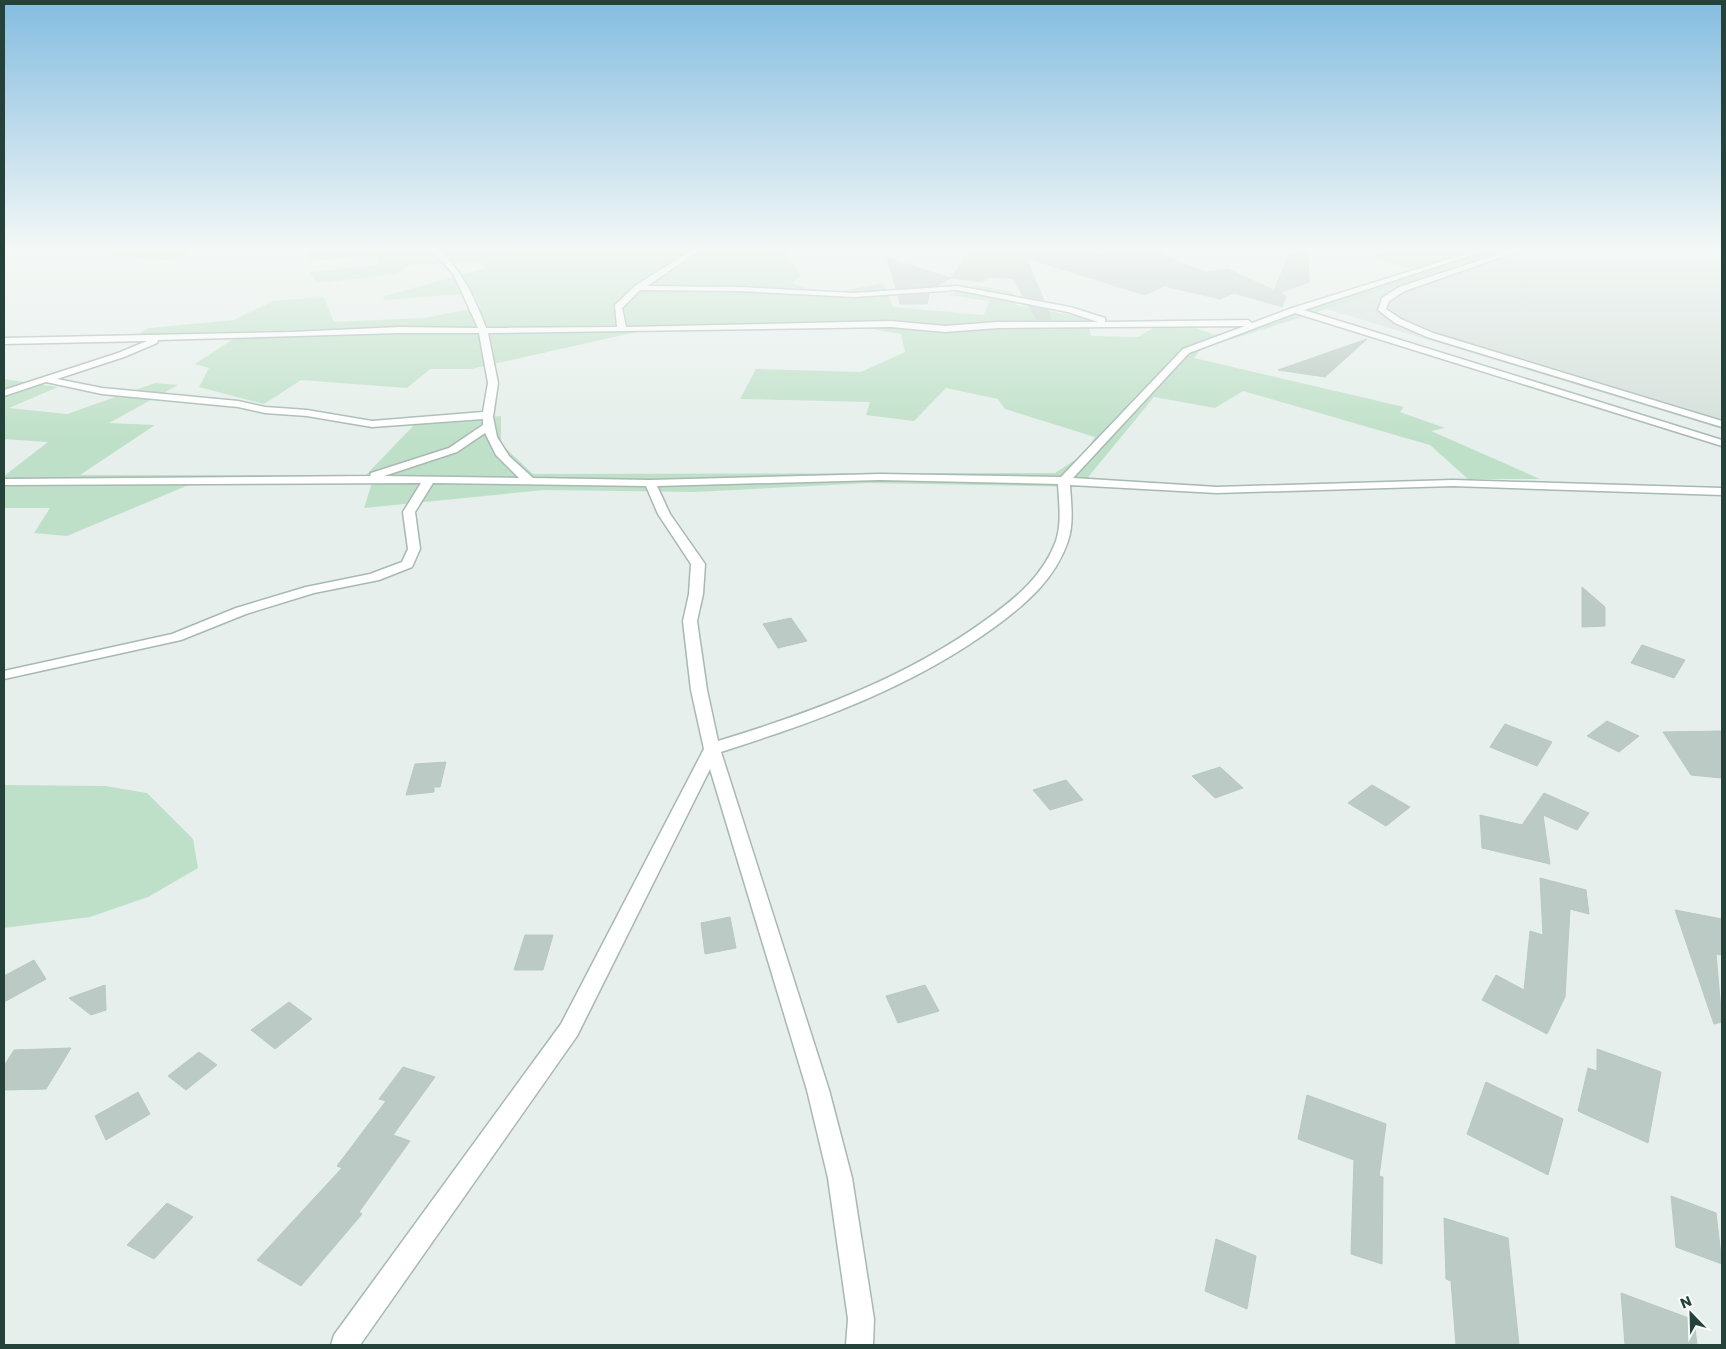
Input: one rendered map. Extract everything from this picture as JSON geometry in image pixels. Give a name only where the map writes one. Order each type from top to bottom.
[{"type":"street","points":[[475,313],[483,330],[493,382],[488,427],[505,462],[530,481]]},
{"type":"street","points":[[619,313],[622,330]]},
{"type":"street","points":[[1079,313],[1113,324]]},
{"type":"street","points":[[344,1345],[569,1030],[712,749],[790,725],[882,689],[932,663],[990,625],[1024,598],[1050,568],[1064,535],[1064,481],[1179,356],[1186,351],[1286,313]]},
{"type":"street","points":[[1304,313],[1722,443]]},
{"type":"street","points":[[1386,313],[1398,321],[1430,335],[1722,424]]},
{"type":"street","points":[[4,341],[292,335],[399,330],[622,330],[891,324],[945,329],[998,325],[1257,323]]},
{"type":"street","points":[[4,393],[163,338]]},
{"type":"street","points":[[44,379],[102,391],[238,404],[265,410],[307,413],[372,424],[490,415]]},
{"type":"street","points":[[362,479],[452,450],[488,427]]},
{"type":"street","points":[[4,482],[362,479],[650,483],[880,477],[1064,481],[1217,490],[1453,483],[1539,485],[1587,489],[1722,492]]},
{"type":"street","points":[[4,675],[176,637],[241,611],[311,590],[374,577],[407,564],[414,549],[409,512],[429,480]]},
{"type":"street","points":[[4,492],[18,482]]},
{"type":"street","points":[[650,483],[664,514],[698,564],[696,594],[690,621],[699,690],[712,749],[822,1108],[841,1187],[861,1319],[860,1345]]},
{"type":"shaded area","points":[[1340,313],[1722,313],[1722,429]]},
{"type":"green space","points":[[248,313],[330,313],[334,322],[424,318],[450,313],[961,313],[984,315],[985,313],[1059,313],[1087,318],[1091,336],[1138,337],[1168,319],[1216,335],[1283,313],[1315,313],[1201,349],[1194,358],[1404,407],[1400,412],[1445,428],[1431,431],[1540,479],[1468,479],[1430,445],[1243,391],[1215,408],[1154,397],[1080,487],[869,483],[694,492],[544,490],[364,508],[372,483],[191,484],[67,536],[34,533],[50,508],[4,508],[4,476],[48,442],[4,439],[4,379],[58,387],[9,408],[67,414],[155,383],[178,385],[109,423],[155,425],[80,475],[366,475],[416,423],[501,416],[501,444],[533,474],[1055,473],[1084,454],[1095,437],[1005,409],[998,399],[946,388],[914,421],[866,415],[870,402],[740,399],[756,369],[861,372],[905,352],[901,334],[840,323],[641,331],[471,369],[430,369],[407,388],[301,380],[264,404],[199,387],[209,368],[195,364],[241,334],[135,336],[149,328],[234,320]]},
{"type":"green space","points":[[4,785],[105,786],[147,793],[193,839],[198,868],[148,897],[90,917],[4,928]]},
{"type":"building","points":[[1033,313],[1049,313],[1051,319],[1037,320]]},
{"type":"building","points":[[1367,339],[1325,377],[1278,370]]},
{"type":"building","points":[[1582,587],[1605,607],[1605,626],[1582,627]]},
{"type":"building","points":[[791,618],[807,641],[778,648],[763,624]]},
{"type":"building","points":[[1642,645],[1685,660],[1674,678],[1631,663]]},
{"type":"building","points":[[1607,721],[1639,736],[1619,752],[1587,736]]},
{"type":"building","points":[[1505,724],[1552,742],[1537,766],[1490,747]]},
{"type":"building","points":[[1722,731],[1722,778],[1691,775],[1663,732]]},
{"type":"building","points":[[446,762],[440,787],[434,787],[434,792],[406,795],[415,764]]},
{"type":"building","points":[[1220,767],[1243,788],[1215,798],[1192,776]]},
{"type":"building","points":[[1066,780],[1083,800],[1050,810],[1033,790]]},
{"type":"building","points":[[1372,785],[1410,807],[1386,826],[1348,803]]},
{"type":"building","points":[[1544,793],[1589,813],[1577,830],[1543,815],[1550,864],[1482,848],[1480,815],[1522,825]]},
{"type":"building","points":[[1540,878],[1586,890],[1589,914],[1570,909],[1565,997],[1547,1034],[1482,1000],[1496,975],[1524,990],[1530,931],[1543,935]]},
{"type":"building","points":[[1675,910],[1722,919],[1722,955],[1716,954],[1722,1022],[1714,1024]]},
{"type":"building","points":[[730,917],[736,948],[705,954],[701,923]]},
{"type":"building","points":[[525,935],[553,935],[543,970],[514,970]]},
{"type":"building","points":[[34,960],[46,979],[4,1002],[4,976]]},
{"type":"building","points":[[105,985],[106,1010],[91,1015],[69,998]]},
{"type":"building","points":[[925,985],[939,1011],[898,1023],[886,996]]},
{"type":"building","points":[[289,1002],[312,1019],[275,1049],[251,1030]]},
{"type":"building","points":[[71,1048],[46,1089],[4,1090],[4,1066],[14,1050]]},
{"type":"building","points":[[1597,1049],[1661,1072],[1648,1143],[1578,1111],[1588,1068],[1597,1071]]},
{"type":"building","points":[[199,1052],[217,1065],[186,1090],[168,1076]]},
{"type":"building","points":[[403,1067],[435,1077],[393,1135],[410,1141],[359,1212],[362,1214],[301,1286],[257,1260],[342,1168],[337,1166],[386,1101],[379,1099]]},
{"type":"building","points":[[1486,1082],[1563,1119],[1548,1175],[1467,1134]]},
{"type":"building","points":[[138,1092],[150,1114],[106,1140],[95,1116]]},
{"type":"building","points":[[1307,1095],[1386,1124],[1379,1176],[1383,1177],[1382,1264],[1351,1254],[1354,1160],[1298,1139]]},
{"type":"building","points":[[1671,1196],[1716,1213],[1722,1264],[1676,1247]]},
{"type":"building","points":[[167,1203],[193,1217],[154,1259],[127,1245]]},
{"type":"building","points":[[1444,1218],[1508,1238],[1519,1345],[1456,1345],[1451,1281],[1446,1279]]},
{"type":"building","points":[[1216,1239],[1256,1256],[1247,1309],[1205,1291]]},
{"type":"building","points":[[1621,1293],[1694,1320],[1697,1345],[1625,1345]]}]
